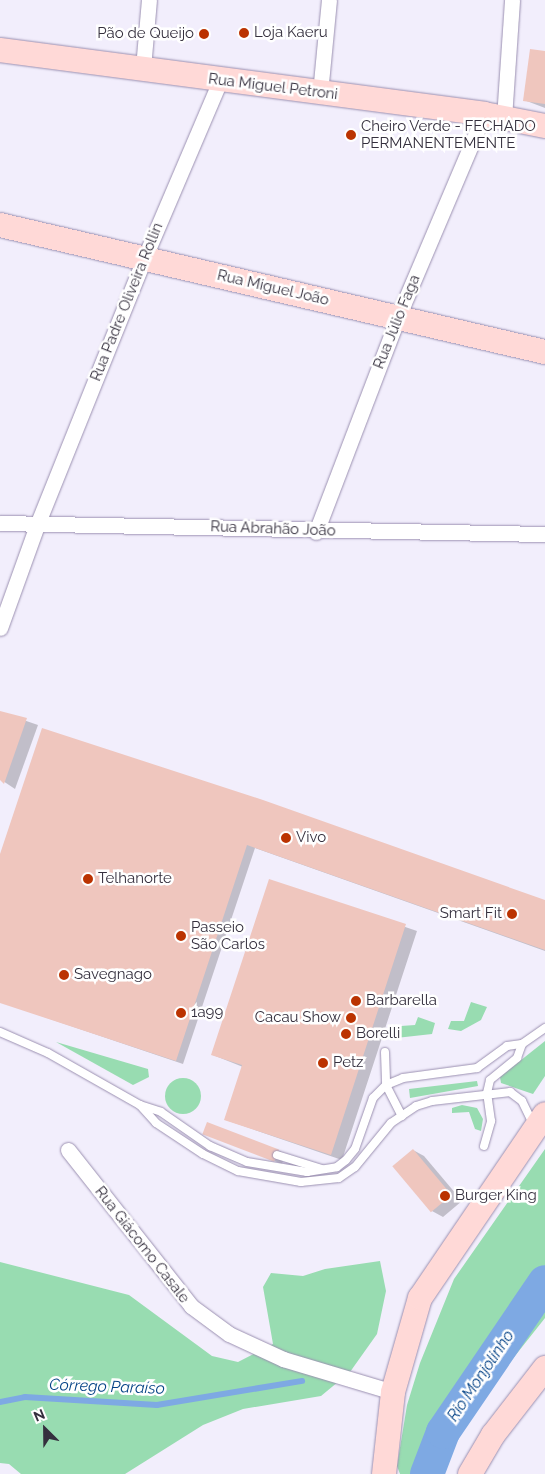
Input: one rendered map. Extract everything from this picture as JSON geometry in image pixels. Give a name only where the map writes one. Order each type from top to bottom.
[{"type":"main road","name":"Rua Miguel Petroni","points":[[0,50],[143,68],[220,81],[494,116],[545,126]]},
{"type":"main road","name":"Rua Miguel João","points":[[0,225],[545,352]]},
{"type":"main road","points":[[384,1474],[393,1392],[420,1298],[540,1122]]},
{"type":"main road","points":[[470,1474],[484,1449],[545,1368]]},
{"type":"street","points":[[143,68],[150,0]]},
{"type":"street","points":[[320,93],[329,0]]},
{"type":"street","name":"Rua Júlio Faga","points":[[316,532],[398,317],[494,116],[512,0]]},
{"type":"street","name":"Rua Padre Oliveira Rollin","points":[[0,628],[37,525],[144,259],[220,81]]},
{"type":"street","name":"Rua Abrahão João","points":[[0,523],[316,532],[545,534]]},
{"type":"street","name":"Rua Giácomo Casale","points":[[68,1150],[190,1306],[229,1334],[283,1359],[393,1392]]},
{"type":"lane","points":[[0,1032],[48,1053],[140,1105],[161,1112],[210,1146],[247,1162],[287,1170],[325,1170],[346,1160],[356,1149],[373,1098],[386,1086],[403,1078],[477,1068],[507,1046],[522,1044],[545,1028]]},
{"type":"lane","points":[[484,1146],[491,1121],[487,1093],[490,1080],[517,1058],[522,1044]]},
{"type":"lane","points":[[385,1052],[386,1086],[402,1116]]},
{"type":"lane","points":[[140,1105],[156,1123],[203,1154],[238,1171],[301,1182],[339,1178],[355,1167],[391,1123],[432,1101],[487,1093],[510,1092],[522,1101],[540,1122]]},
{"type":"lane","points":[[277,1155],[325,1170]]},
{"type":"green space","points":[[471,1002],[487,1007],[481,1020],[461,1031],[448,1029],[451,1021],[464,1021]]},
{"type":"green space","points":[[418,1017],[435,1023],[432,1034],[396,1038],[401,1026],[415,1025]]},
{"type":"green space","points":[[545,1041],[545,1076],[533,1094],[501,1083],[500,1077]]},
{"type":"green space","points":[[56,1042],[148,1069],[149,1077],[133,1085]]},
{"type":"green space","points":[[183,1078],[190,1079],[196,1083],[200,1089],[200,1103],[196,1109],[190,1113],[183,1114],[176,1113],[170,1109],[166,1103],[165,1096],[166,1089],[170,1083],[176,1079]]},
{"type":"green space","points":[[477,1081],[478,1086],[410,1098],[409,1089]]},
{"type":"green space","points":[[462,1105],[477,1108],[483,1119],[481,1131],[475,1129],[469,1112],[452,1113],[452,1108]]},
{"type":"green space","points":[[545,1149],[545,1318],[457,1429],[440,1466],[426,1474],[400,1474],[397,1466],[407,1405],[420,1363],[454,1279]]},
{"type":"green space","points":[[380,1261],[386,1291],[377,1334],[350,1372],[321,1396],[243,1409],[203,1425],[125,1474],[21,1474],[9,1464],[0,1463],[0,1262],[129,1295],[212,1356],[238,1362],[273,1344],[263,1287],[271,1273],[303,1276],[325,1269]]},
{"type":"building","points":[[530,49],[545,51],[545,104],[523,101]]},
{"type":"building","points":[[0,711],[27,718],[4,784],[0,780]]},
{"type":"building","points":[[42,728],[263,800],[545,900],[545,950],[247,845],[176,1061],[0,1003],[0,854]]},
{"type":"building","points":[[269,879],[406,924],[331,1155],[224,1120],[242,1065],[211,1055]]},
{"type":"building","points":[[207,1122],[279,1150],[274,1162],[202,1134]]},
{"type":"building","points":[[413,1149],[452,1195],[431,1212],[392,1166]]},
{"type":"waterway","name":"Rio Monjolinho","points":[[427,1474],[443,1432],[545,1282]]},
{"type":"waterway","name":"Córrego Paraíso","points":[[0,1402],[25,1397],[157,1405],[302,1381]]},
{"type":"place","name":"Loja Kaeru","points":[[244,33]]},
{"type":"place","name":"Pão de Queijo","points":[[204,34]]},
{"type":"place","name":"Cheiro Verde - FECHADO PERMANENTEMENTE","points":[[351,135]]},
{"type":"place","name":"Vivo","points":[[286,838]]},
{"type":"place","name":"Telhanorte","points":[[88,879]]},
{"type":"place","name":"Smart Fit","points":[[512,914]]},
{"type":"place","name":"Passeio São Carlos","points":[[181,936]]},
{"type":"place","name":"Savegnago","points":[[64,975]]},
{"type":"place","name":"Barbarella","points":[[356,1001]]},
{"type":"place","name":"1a99","points":[[181,1013]]},
{"type":"place","name":"Cacau Show","points":[[351,1018]]},
{"type":"place","name":"Borelli","points":[[346,1034]]},
{"type":"place","name":"Petz","points":[[323,1063]]},
{"type":"place","name":"Burger King","points":[[445,1196]]}]
